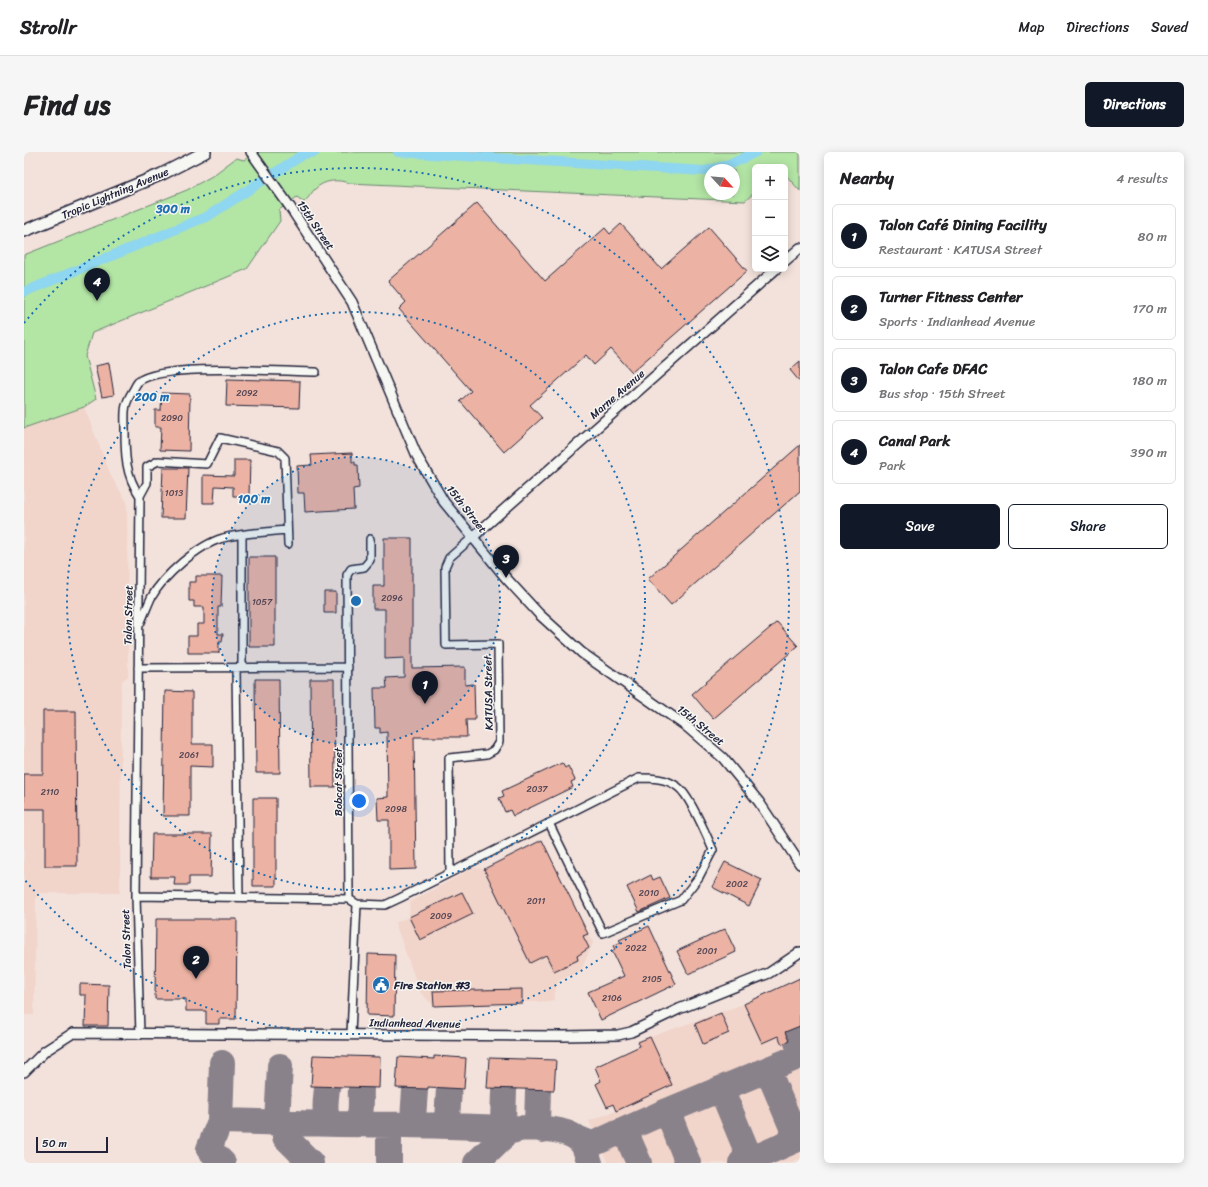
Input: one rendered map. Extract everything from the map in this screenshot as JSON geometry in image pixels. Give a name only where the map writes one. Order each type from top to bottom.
[{"type":"main road","name":"Tropic Lightning Avenue","points":[[24,231],[162,174],[205,152]]},
{"type":"street","name":"15th Street","points":[[252,153],[288,204],[352,302],[417,456],[444,502],[506,578],[534,609],[582,653],[686,726],[723,758],[759,802],[800,864]]},
{"type":"street","points":[[788,258],[800,248]]},
{"type":"street","name":"Marne Avenue","points":[[473,537],[773,272]]},
{"type":"street","points":[[288,544],[285,458],[278,451],[220,438],[207,464],[158,460],[147,468],[147,483],[140,496],[132,485],[125,460],[125,405],[138,382],[155,375],[198,369],[316,372]]},
{"type":"street","name":"Talon Street","points":[[140,496],[136,896],[140,1034]]},
{"type":"street","points":[[138,628],[152,597],[184,560],[209,544],[223,538],[287,530]]},
{"type":"street","points":[[239,897],[239,668],[242,536]]},
{"type":"street","name":"KATUSA Street","points":[[450,873],[449,758],[487,754],[494,750],[499,742],[498,644],[446,645],[445,567],[448,558],[473,537]]},
{"type":"street","name":"Bobcat Street","points":[[349,899],[347,575],[351,569],[364,567],[370,560],[370,539]]},
{"type":"street","points":[[138,668],[348,667]]},
{"type":"street","points":[[136,896],[349,899],[357,904],[384,904],[450,873],[549,823],[639,778],[657,778],[679,788],[697,817],[713,850],[700,877],[681,900],[603,934],[549,823]]},
{"type":"street","points":[[351,1034],[357,904]]},
{"type":"street","name":"Indianhead Avenue","points":[[24,1072],[45,1051],[72,1033],[563,1036],[618,1035],[631,1032],[679,1009],[769,973],[800,952]]},
{"type":"shaded area","points":[[84,407],[112,478],[127,502],[128,676],[122,681],[121,690],[120,893],[36,893],[34,1015],[24,1015],[24,428]]},
{"type":"shaded area","points":[[542,840],[593,943],[581,971],[558,981],[553,1001],[434,1006],[420,992],[395,923],[409,917],[410,902],[474,868],[484,869]]},
{"type":"shaded area","points":[[744,1004],[762,1043],[778,1036],[782,1044],[789,1041],[785,1032],[800,1026],[800,1159],[788,1163],[608,1163],[589,1121],[616,1111],[672,1085],[650,1037]]},
{"type":"green space","points":[[256,152],[800,152],[800,191],[788,177],[788,164],[752,164],[752,195],[745,201],[723,200],[740,200],[740,164],[704,164],[704,199],[349,183],[340,181],[327,182],[315,189],[304,202],[297,197],[279,210],[280,221],[247,269],[92,333],[85,356],[96,399],[84,407],[24,428],[24,255],[187,190],[212,176],[236,158],[244,160]]},
{"type":"building","points":[[477,203],[545,281],[605,228],[610,234],[621,224],[661,269],[709,227],[747,271],[632,372],[611,349],[594,365],[586,355],[530,405],[542,418],[504,452],[460,401],[471,391],[399,309],[406,302],[388,281]]},
{"type":"building","points":[[800,361],[800,382],[790,370]]},
{"type":"building","points":[[109,363],[114,395],[102,397],[95,366]]},
{"type":"building","points":[[227,379],[300,381],[299,408],[226,406]]},
{"type":"building","points":[[162,393],[190,394],[189,451],[160,450],[161,427],[155,427],[155,410],[161,410]]},
{"type":"building","points":[[800,445],[800,491],[671,605],[648,579]]},
{"type":"building","points":[[352,453],[352,462],[355,462],[355,465],[358,465],[359,488],[353,489],[354,509],[305,512],[304,493],[298,493],[297,466],[312,465],[311,455]]},
{"type":"building","points":[[234,460],[250,460],[249,496],[233,496],[233,487],[215,486],[214,503],[203,503],[203,475],[234,476]]},
{"type":"building","points":[[163,468],[188,468],[186,518],[161,518]]},
{"type":"building","points":[[384,538],[412,538],[412,668],[465,667],[465,685],[474,684],[475,720],[466,720],[467,737],[414,737],[416,869],[389,870],[389,820],[378,820],[377,798],[388,797],[387,732],[380,733],[380,728],[375,728],[374,688],[387,688],[386,678],[404,677],[404,658],[385,659],[385,609],[373,609],[373,586],[384,586]]},
{"type":"building","points":[[249,557],[275,557],[275,647],[249,647]]},
{"type":"building","points":[[196,576],[222,576],[221,607],[218,607],[218,634],[223,634],[222,642],[219,642],[219,653],[188,653],[188,636],[197,636],[197,624],[204,624],[204,607],[194,607],[194,601],[189,601],[189,582],[196,582]]},
{"type":"building","points":[[324,592],[336,592],[336,613],[324,613]]},
{"type":"building","points":[[777,622],[798,646],[713,719],[692,694]]},
{"type":"building","points":[[255,679],[279,679],[280,773],[256,773]]},
{"type":"building","points":[[310,679],[334,679],[335,787],[311,787]]},
{"type":"building","points":[[165,691],[192,692],[192,744],[213,744],[213,767],[190,766],[190,816],[163,816]]},
{"type":"building","points":[[43,711],[76,711],[77,866],[45,866],[45,809],[24,809],[24,774],[43,774]]},
{"type":"building","points":[[562,763],[565,768],[568,766],[575,780],[571,782],[573,787],[513,816],[510,810],[505,812],[499,798],[504,796],[502,791]]},
{"type":"building","points":[[253,798],[276,798],[276,886],[253,886]]},
{"type":"building","points":[[152,834],[212,834],[211,877],[189,877],[189,885],[174,885],[175,877],[151,877]]},
{"type":"building","points":[[542,840],[588,934],[583,936],[589,948],[577,956],[578,960],[554,971],[546,955],[530,963],[484,869]]},
{"type":"building","points":[[725,862],[762,880],[749,906],[712,887]]},
{"type":"building","points":[[651,875],[653,880],[660,877],[670,898],[639,912],[627,887]]},
{"type":"building","points":[[462,892],[473,914],[420,940],[409,917]]},
{"type":"building","points":[[156,919],[237,919],[236,1019],[219,1019],[219,1024],[206,1024],[206,1011],[186,1011],[186,999],[155,999]]},
{"type":"building","points":[[649,926],[676,984],[601,1020],[588,992],[624,976],[612,951],[615,949],[613,946],[621,942],[619,940]]},
{"type":"building","points":[[725,929],[736,952],[688,974],[677,951]]},
{"type":"building","name":"Fire Station #3","points":[[368,954],[395,955],[394,1016],[367,1015]]},
{"type":"building","points":[[800,978],[800,1026],[785,1032],[789,1041],[782,1044],[778,1036],[762,1043],[744,1004]]},
{"type":"building","points":[[80,984],[109,985],[108,1026],[85,1026],[86,995],[80,995]]},
{"type":"building","points":[[522,989],[522,1003],[434,1006],[433,991]]},
{"type":"building","points":[[721,1013],[729,1033],[703,1044],[695,1024]]},
{"type":"building","points":[[650,1037],[672,1085],[616,1111],[613,1104],[607,1107],[596,1084],[601,1081],[595,1067],[640,1046],[638,1042]]},
{"type":"building","points":[[313,1055],[380,1057],[379,1088],[311,1086]]},
{"type":"building","points":[[434,1056],[466,1058],[464,1089],[428,1087],[428,1089],[396,1088],[398,1057],[434,1059]]},
{"type":"building","points":[[489,1058],[556,1060],[554,1090],[487,1088]]},
{"type":"waterway","points":[[24,292],[208,216],[304,154],[315,152]]},
{"type":"waterway","points":[[398,152],[704,171],[731,164],[756,152]]},
{"type":"taxiway","points":[[792,1029],[800,1050]]},
{"type":"taxiway","points":[[577,1138],[589,1143],[595,1143],[660,1114],[800,1056]]},
{"type":"taxiway","points":[[220,1121],[222,1063]]},
{"type":"taxiway","points":[[277,1122],[280,1066]]},
{"type":"taxiway","points":[[759,1074],[766,1075],[772,1080],[793,1130],[792,1137],[786,1144]]},
{"type":"taxiway","points":[[327,1088],[326,1113],[327,1117],[333,1124]]},
{"type":"taxiway","points":[[353,1124],[359,1118],[360,1114],[361,1088]]},
{"type":"taxiway","points":[[449,1089],[447,1119],[454,1126]]},
{"type":"taxiway","points":[[407,1125],[413,1119],[415,1090]]},
{"type":"taxiway","points":[[504,1091],[503,1121],[509,1128]]},
{"type":"taxiway","points":[[538,1091],[537,1123],[543,1130]]},
{"type":"taxiway","points":[[711,1093],[719,1094],[725,1098],[746,1149],[746,1157],[741,1163]]},
{"type":"taxiway","points":[[660,1114],[671,1120],[688,1163]]},
{"type":"taxiway","points":[[223,1163],[209,1149],[220,1121],[295,1123]]},
{"type":"taxiway","points":[[311,1163],[285,1137],[286,1130],[289,1126],[295,1123],[425,1125],[532,1128],[552,1130],[562,1132],[578,1139],[584,1147],[590,1163]]},
{"type":"taxiway","points":[[381,1125],[388,1129],[389,1132],[389,1163]]},
{"type":"taxiway","points":[[476,1163],[508,1132],[520,1129]]},
{"type":"taxiway","points":[[617,1133],[628,1138],[639,1163]]},
{"type":"taxiway","points":[[743,1163],[800,1138]]},
{"type":"place","name":"Canal Park","points":[[97,301]]},
{"type":"place","name":"Talon Cafe DFAC","points":[[506,578]]},
{"type":"place","name":"Talon Café Dining Facility","points":[[425,704]]},
{"type":"place","name":"Turner Fitness Center","points":[[196,979]]},
{"type":"place","name":"Fire Station #3","points":[[381,985]]}]
